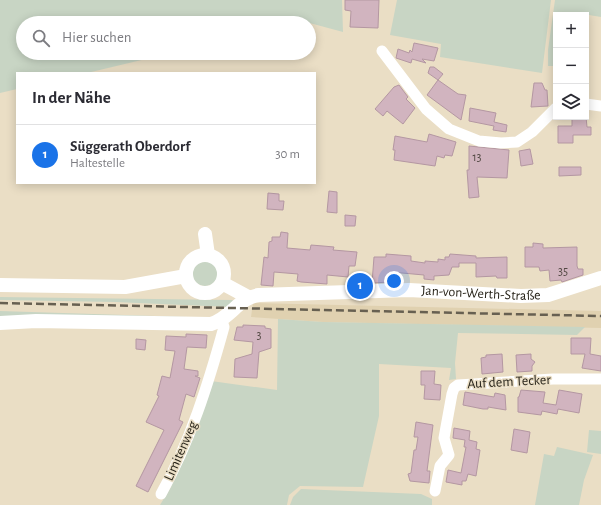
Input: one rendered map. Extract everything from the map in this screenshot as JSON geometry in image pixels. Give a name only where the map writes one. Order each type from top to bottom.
[{"type":"main road","points":[[205,234],[208,255]]},
{"type":"main road","points":[[201,255],[208,255],[218,260],[222,265],[224,274],[222,283],[214,291],[203,293],[193,289],[188,283],[186,276],[187,268],[193,259],[201,255]]},
{"type":"main road","points":[[0,286],[125,287],[186,276]]},
{"type":"main road","name":"Jan-von-Werth-Straße","points":[[245,300],[259,295],[409,290],[521,296],[548,295],[601,278]]},
{"type":"main road","points":[[0,323],[36,321],[211,324],[222,321],[245,300],[222,283]]},
{"type":"street","points":[[382,51],[426,109],[449,129],[479,140],[501,143],[517,142],[532,132],[553,111]]},
{"type":"street","points":[[589,104],[601,106]]},
{"type":"street","name":"Limitenweg","points":[[161,494],[184,448],[200,408],[224,327],[222,321]]},
{"type":"street","name":"Auf dem Tecker","points":[[435,491],[440,466],[449,455],[444,438],[452,394],[454,388],[458,385],[554,379],[601,379]]},
{"type":"shaded area","points":[[253,303],[601,311],[601,328],[323,322],[251,317]]},
{"type":"green space","points":[[0,0],[342,0],[343,32],[316,25],[316,16],[16,16],[16,60],[142,60],[91,72],[16,72],[16,89],[0,93]]},
{"type":"green space","points":[[397,0],[551,0],[542,73],[440,57],[441,44],[390,35]]},
{"type":"green space","points":[[555,0],[601,0],[601,17],[589,15],[589,12],[553,12]]},
{"type":"green space","points":[[553,14],[553,66],[548,66],[548,50]]},
{"type":"green space","points":[[205,260],[214,264],[218,273],[214,282],[205,286],[196,282],[192,273],[196,264]]},
{"type":"green space","points":[[0,297],[232,300],[235,302],[230,307],[115,302],[0,300]]},
{"type":"green space","points":[[0,311],[218,318],[0,319]]},
{"type":"green space","points":[[278,319],[323,322],[585,327],[577,335],[458,333],[455,363],[456,379],[449,380],[451,368],[379,364],[379,416],[363,487],[300,486],[289,495],[287,505],[160,505],[171,487],[211,381],[277,390]]},
{"type":"green space","points":[[589,430],[601,431],[601,454],[587,452]]},
{"type":"green space","points":[[557,447],[593,455],[584,480],[579,505],[535,505],[544,454],[554,456]]},
{"type":"green space","points":[[301,489],[421,494],[432,499],[432,505],[290,505],[293,497]]},
{"type":"building","points":[[345,0],[379,0],[378,28],[350,27],[351,11],[345,10]]},
{"type":"building","points":[[414,43],[438,48],[434,61],[422,59],[426,63],[412,59],[411,63],[396,58],[398,49],[409,53],[410,50],[412,52]]},
{"type":"building","points":[[430,67],[434,67],[443,74],[438,80],[428,73]]},
{"type":"building","points":[[438,80],[458,94],[466,95],[461,120],[427,95]]},
{"type":"building","points":[[534,83],[542,83],[545,90],[547,90],[548,106],[531,107]]},
{"type":"building","points":[[399,85],[408,97],[406,99],[415,108],[403,124],[387,111],[383,116],[375,109],[394,87]]},
{"type":"building","points":[[470,108],[496,113],[494,122],[507,125],[506,132],[493,130],[494,126],[469,121]]},
{"type":"building","points":[[572,120],[586,120],[587,127],[591,127],[591,135],[573,135],[573,143],[558,143],[558,126],[572,126]]},
{"type":"building","points":[[429,134],[456,142],[452,156],[445,155],[444,158],[437,156],[435,166],[394,160],[395,150],[393,150],[395,136],[427,142]]},
{"type":"building","points":[[469,146],[509,150],[507,178],[477,177],[479,197],[469,198],[467,170],[469,170]]},
{"type":"building","points":[[530,149],[533,164],[521,166],[519,151]]},
{"type":"building","points":[[559,167],[581,167],[581,175],[559,176]]},
{"type":"building","points":[[329,191],[337,192],[337,213],[327,212]]},
{"type":"building","points":[[268,193],[279,194],[279,201],[284,201],[283,210],[267,209]]},
{"type":"building","points":[[345,215],[356,216],[355,226],[345,226]]},
{"type":"building","points":[[281,232],[288,233],[287,248],[310,250],[311,245],[334,247],[333,250],[357,252],[355,266],[349,266],[348,277],[327,275],[327,284],[301,282],[297,281],[298,274],[274,272],[273,286],[261,285],[264,257],[268,258],[269,242],[272,241],[272,237],[280,237]]},
{"type":"building","points":[[533,243],[543,244],[543,248],[577,247],[577,266],[578,269],[583,269],[583,275],[562,282],[561,280],[550,281],[549,270],[540,271],[539,267],[525,267],[525,247],[533,247]]},
{"type":"building","points":[[386,254],[411,256],[411,261],[425,263],[425,261],[438,262],[438,259],[445,260],[445,257],[449,257],[450,254],[476,256],[476,258],[507,257],[507,278],[497,278],[496,276],[476,277],[476,263],[459,263],[459,267],[452,267],[449,275],[434,276],[434,280],[424,279],[424,275],[391,272],[390,282],[372,283],[374,257],[386,257]]},
{"type":"building","points":[[243,325],[265,326],[265,328],[271,329],[271,348],[259,352],[257,378],[234,377],[235,359],[252,354],[253,342],[234,340],[237,327],[243,327]]},
{"type":"building","points":[[186,334],[207,335],[206,348],[187,347],[184,369],[198,371],[198,376],[195,376],[200,378],[194,397],[186,394],[179,420],[183,422],[148,492],[136,486],[164,430],[146,422],[159,396],[157,395],[162,376],[170,378],[175,351],[165,350],[166,336],[186,337]]},
{"type":"building","points":[[571,338],[591,338],[590,354],[601,356],[601,371],[582,368],[585,354],[571,354]]},
{"type":"building","points":[[136,339],[146,340],[145,350],[136,349]]},
{"type":"building","points":[[502,354],[503,372],[482,374],[481,358],[486,357],[486,355]]},
{"type":"building","points":[[531,354],[531,359],[535,362],[532,366],[532,371],[517,372],[516,355]]},
{"type":"building","points":[[421,371],[435,371],[434,384],[441,385],[440,400],[424,399],[425,385],[421,385]]},
{"type":"building","points":[[521,390],[545,392],[543,403],[556,405],[559,390],[582,394],[579,413],[558,409],[557,414],[542,411],[541,415],[518,412],[518,397]]},
{"type":"building","points":[[465,392],[494,397],[495,393],[505,395],[506,410],[488,407],[488,409],[483,409],[463,405]]},
{"type":"building","points":[[416,422],[433,425],[427,471],[430,471],[429,483],[410,481],[408,474],[411,473],[414,450],[416,450],[418,437],[414,437]]},
{"type":"building","points":[[454,428],[470,431],[469,440],[477,442],[476,449],[480,450],[476,476],[468,474],[466,481],[462,481],[462,485],[446,482],[448,470],[461,473],[466,447],[464,447],[465,440],[453,438]]},
{"type":"building","points":[[514,429],[530,432],[527,453],[511,450]]},
{"type":"railway","points":[[0,303],[601,316]]},
{"type":"place","name":"Süggerath Oberdorf","points":[[360,286]]}]
